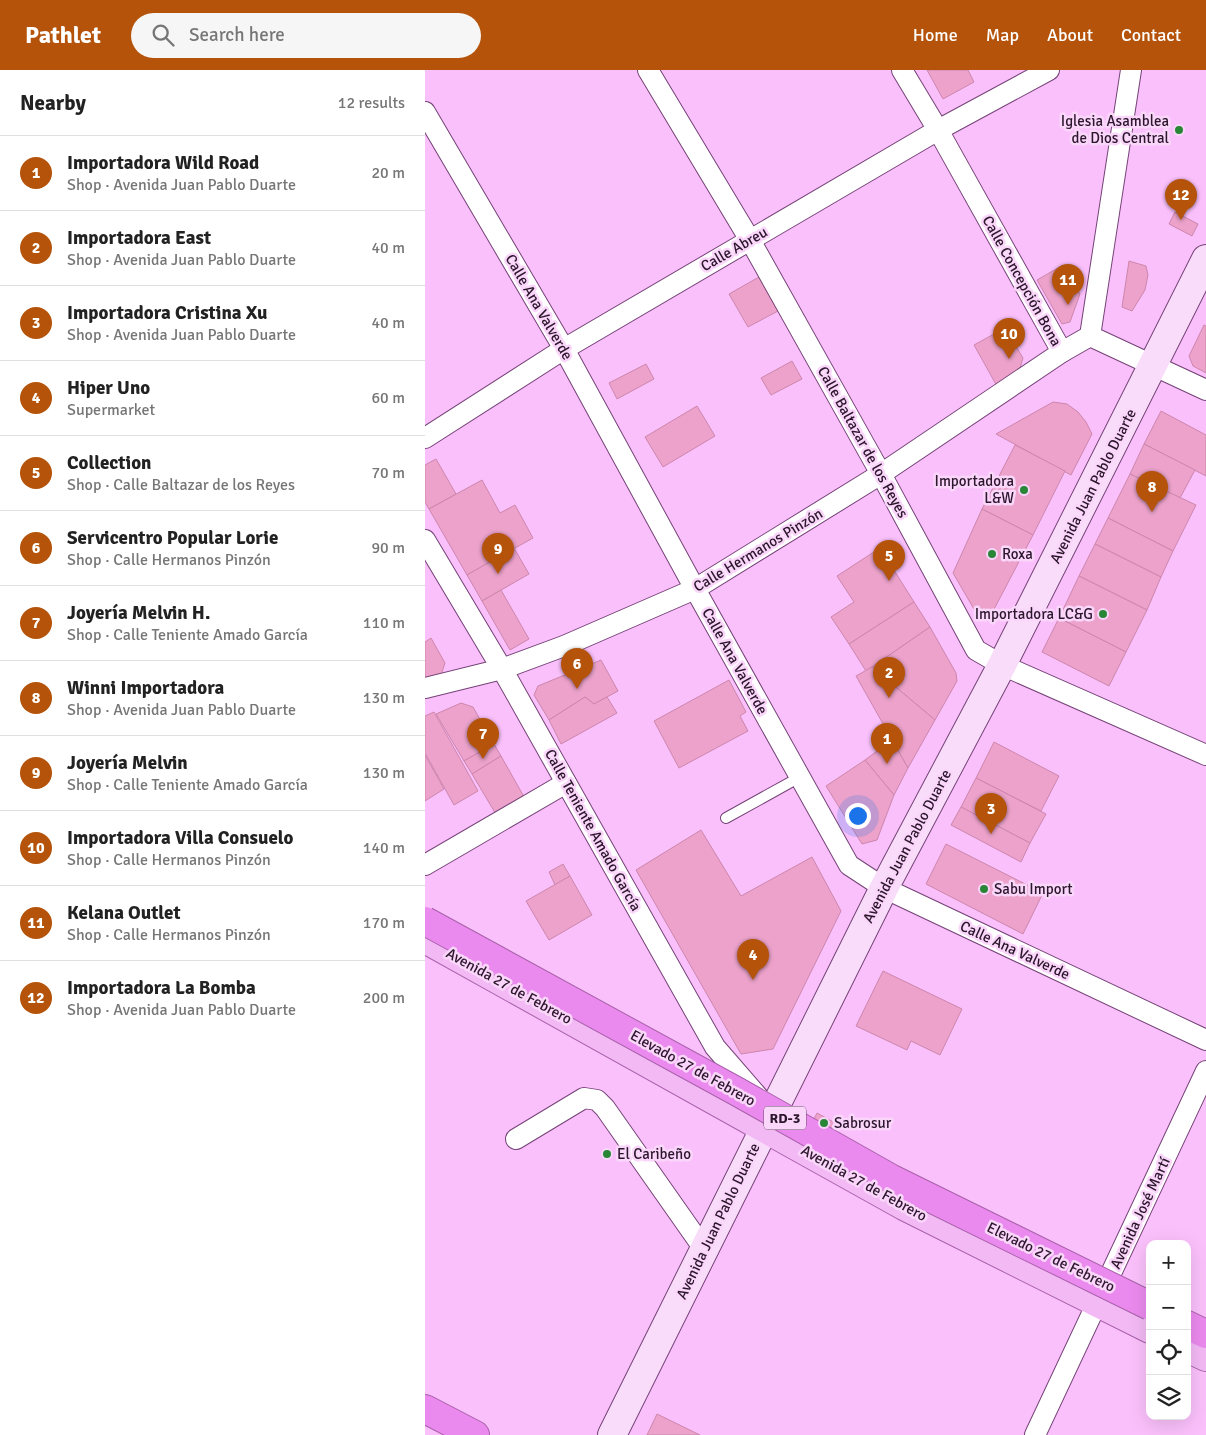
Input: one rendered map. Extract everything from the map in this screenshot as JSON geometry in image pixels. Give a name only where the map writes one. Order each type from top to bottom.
[{"type":"highway","name":"Elevado 27 de Febrero","points":[[425,920],[892,1179],[1146,1304]]},
{"type":"highway","points":[[1191,1327],[1206,1334]]},
{"type":"highway","points":[[425,1409],[475,1435]]},
{"type":"main road","name":"Avenida Juan Pablo Duarte","points":[[612,1435],[884,888],[1002,665],[1206,259]]},
{"type":"main road","name":"Avenida 27 de Febrero","points":[[425,940],[768,1120],[903,1206],[1146,1327]]},
{"type":"main road","points":[[1191,1350],[1206,1357]]},
{"type":"main road","points":[[425,1420],[456,1435]]},
{"type":"street","name":"Calle Baltazar de los Reyes","points":[[648,70],[750,240],[881,474],[976,650],[1002,665],[1206,755]]},
{"type":"street","name":"Calle Concepción Bona","points":[[902,70],[938,130],[1062,352],[1090,336]]},
{"type":"street","name":"Calle Abreu","points":[[425,438],[564,349],[938,130],[1049,70]]},
{"type":"street","points":[[1131,70],[1090,336],[1206,390]]},
{"type":"street","name":"Calle Ana Valverde","points":[[425,112],[564,349],[695,589],[849,864],[884,888],[1206,1040]]},
{"type":"street","name":"Calle Hermanos Pinzón","points":[[425,688],[502,669],[564,646],[695,589],[881,474],[1062,352]]},
{"type":"street","name":"Calle Teniente Amado García","points":[[425,540],[502,669],[715,1047],[768,1120]]},
{"type":"street","points":[[425,864],[566,783]]},
{"type":"street","name":"Avenida José Martí","points":[[1035,1435],[1206,1072]]},
{"type":"street","points":[[516,1139],[584,1098],[597,1100],[605,1108],[704,1249]]},
{"type":"lane","points":[[726,818],[800,777]]},
{"type":"building","points":[[927,70],[968,70],[974,82],[943,99]]},
{"type":"building","points":[[1175,212],[1198,224],[1192,236],[1169,224]]},
{"type":"building","points":[[1129,261],[1146,266],[1148,275],[1145,290],[1132,311],[1122,307]]},
{"type":"building","points":[[1063,265],[1080,294],[1070,322],[1062,324],[1037,280]]},
{"type":"building","points":[[759,277],[778,311],[748,327],[729,294]]},
{"type":"building","points":[[1204,325],[1206,326],[1206,373],[1193,366],[1189,356]]},
{"type":"building","points":[[1005,328],[1023,358],[1020,368],[998,388],[974,345]]},
{"type":"building","points":[[792,361],[802,379],[771,395],[761,378]]},
{"type":"building","points":[[646,364],[654,379],[617,399],[609,383]]},
{"type":"building","points":[[1053,402],[1067,404],[1078,412],[1092,434],[1071,475],[996,434]]},
{"type":"building","points":[[697,406],[715,436],[663,467],[645,437]]},
{"type":"building","points":[[1161,411],[1206,435],[1206,476],[1144,444]]},
{"type":"building","points":[[1144,444],[1195,470],[1180,498],[1130,474]]},
{"type":"building","name":"Importadora L&W","points":[[1015,445],[1065,471],[1033,535],[982,509]]},
{"type":"building","points":[[436,459],[456,494],[429,509],[425,502],[425,465]]},
{"type":"building","points":[[1130,474],[1196,505],[1173,551],[1108,518]]},
{"type":"building","points":[[482,480],[500,513],[515,505],[533,538],[467,575],[429,509]]},
{"type":"building","name":"Roxa","points":[[982,509],[1033,535],[991,615],[978,616],[953,573]]},
{"type":"building","points":[[1108,518],[1173,551],[1161,577],[1095,544]]},
{"type":"building","points":[[1095,544],[1161,577],[1147,610],[1079,576]]},
{"type":"building","points":[[514,548],[529,574],[482,601],[467,575]]},
{"type":"building","points":[[880,548],[914,602],[849,644],[831,617],[854,602],[837,576]]},
{"type":"building","name":"Importadora LC&G","points":[[1079,576],[1147,610],[1126,652],[1059,618]]},
{"type":"building","points":[[501,590],[529,639],[510,650],[482,601]]},
{"type":"building","points":[[914,602],[930,627],[866,671],[849,644]]},
{"type":"building","name":"Importadora LC&G","points":[[1059,618],[1126,652],[1109,686],[1042,652]]},
{"type":"building","points":[[930,627],[956,673],[957,681],[935,720],[872,667]]},
{"type":"building","points":[[431,638],[445,663],[441,675],[425,679],[425,642]]},
{"type":"building","points":[[601,660],[618,691],[594,704],[585,697],[549,720],[534,695],[538,686]]},
{"type":"building","points":[[872,667],[935,720],[908,768],[856,676]]},
{"type":"building","points":[[729,680],[746,712],[740,716],[748,731],[679,768],[654,721]]},
{"type":"building","points":[[585,697],[594,704],[607,697],[617,713],[561,744],[549,720]]},
{"type":"building","points":[[461,703],[473,707],[494,744],[464,761],[436,714]]},
{"type":"building","points":[[434,712],[478,791],[454,805],[425,753],[425,716]]},
{"type":"building","points":[[892,740],[908,768],[894,795],[865,760]]},
{"type":"building","points":[[994,742],[1059,776],[1041,811],[976,778]]},
{"type":"building","points":[[494,744],[501,756],[472,774],[464,761]]},
{"type":"building","points":[[425,755],[444,789],[425,801]]},
{"type":"building","points":[[501,756],[523,795],[521,801],[497,816],[472,774]]},
{"type":"building","points":[[865,760],[894,795],[877,840],[862,844],[826,786]]},
{"type":"building","points":[[976,778],[1046,814],[1030,843],[961,807]]},
{"type":"building","points":[[961,807],[1030,843],[1021,862],[951,825]]},
{"type":"building","points":[[701,830],[741,896],[812,857],[841,911],[773,1049],[741,1054],[636,870]]},
{"type":"building","name":"Sabu Import","points":[[946,844],[1043,893],[1023,934],[926,884]]},
{"type":"building","points":[[563,864],[570,876],[555,885],[549,872]]},
{"type":"building","points":[[570,876],[592,915],[549,940],[526,901]]},
{"type":"building","points":[[883,971],[962,1009],[940,1055],[911,1041],[907,1050],[856,1026]]},
{"type":"building","name":"Sabrosur","points":[[817,1113],[835,1123],[830,1133],[812,1123]]},
{"type":"building","points":[[657,1414],[700,1435],[647,1435]]},
{"type":"place","name":"Iglesia Asamblea de Dios Central","points":[[1179,130]]},
{"type":"place","name":"Importadora La Bomba","points":[[1181,220]]},
{"type":"place","name":"Kelana Outlet","points":[[1068,305]]},
{"type":"place","name":"Importadora Villa Consuelo","points":[[1009,359]]},
{"type":"place","name":"Importadora L&W","points":[[1024,490]]},
{"type":"place","name":"Winni Importadora","points":[[1152,512]]},
{"type":"place","name":"Roxa","points":[[992,554]]},
{"type":"place","name":"Joyería Melvin","points":[[498,574]]},
{"type":"place","name":"Collection","points":[[889,581]]},
{"type":"place","name":"Importadora LC&G","points":[[1103,614]]},
{"type":"place","name":"Servicentro Popular Lorie","points":[[577,689]]},
{"type":"place","name":"Importadora East","points":[[889,698]]},
{"type":"place","name":"Joyería Melvin H.","points":[[483,759]]},
{"type":"place","name":"Importadora Wild Road","points":[[887,764]]},
{"type":"place","name":"Importadora Cristina Xu","points":[[991,834]]},
{"type":"place","name":"Sabu Import","points":[[984,889]]},
{"type":"place","name":"Hiper Uno","points":[[753,980]]},
{"type":"place","name":"Sabrosur","points":[[824,1123]]},
{"type":"place","name":"El Caribeño","points":[[607,1154]]}]
